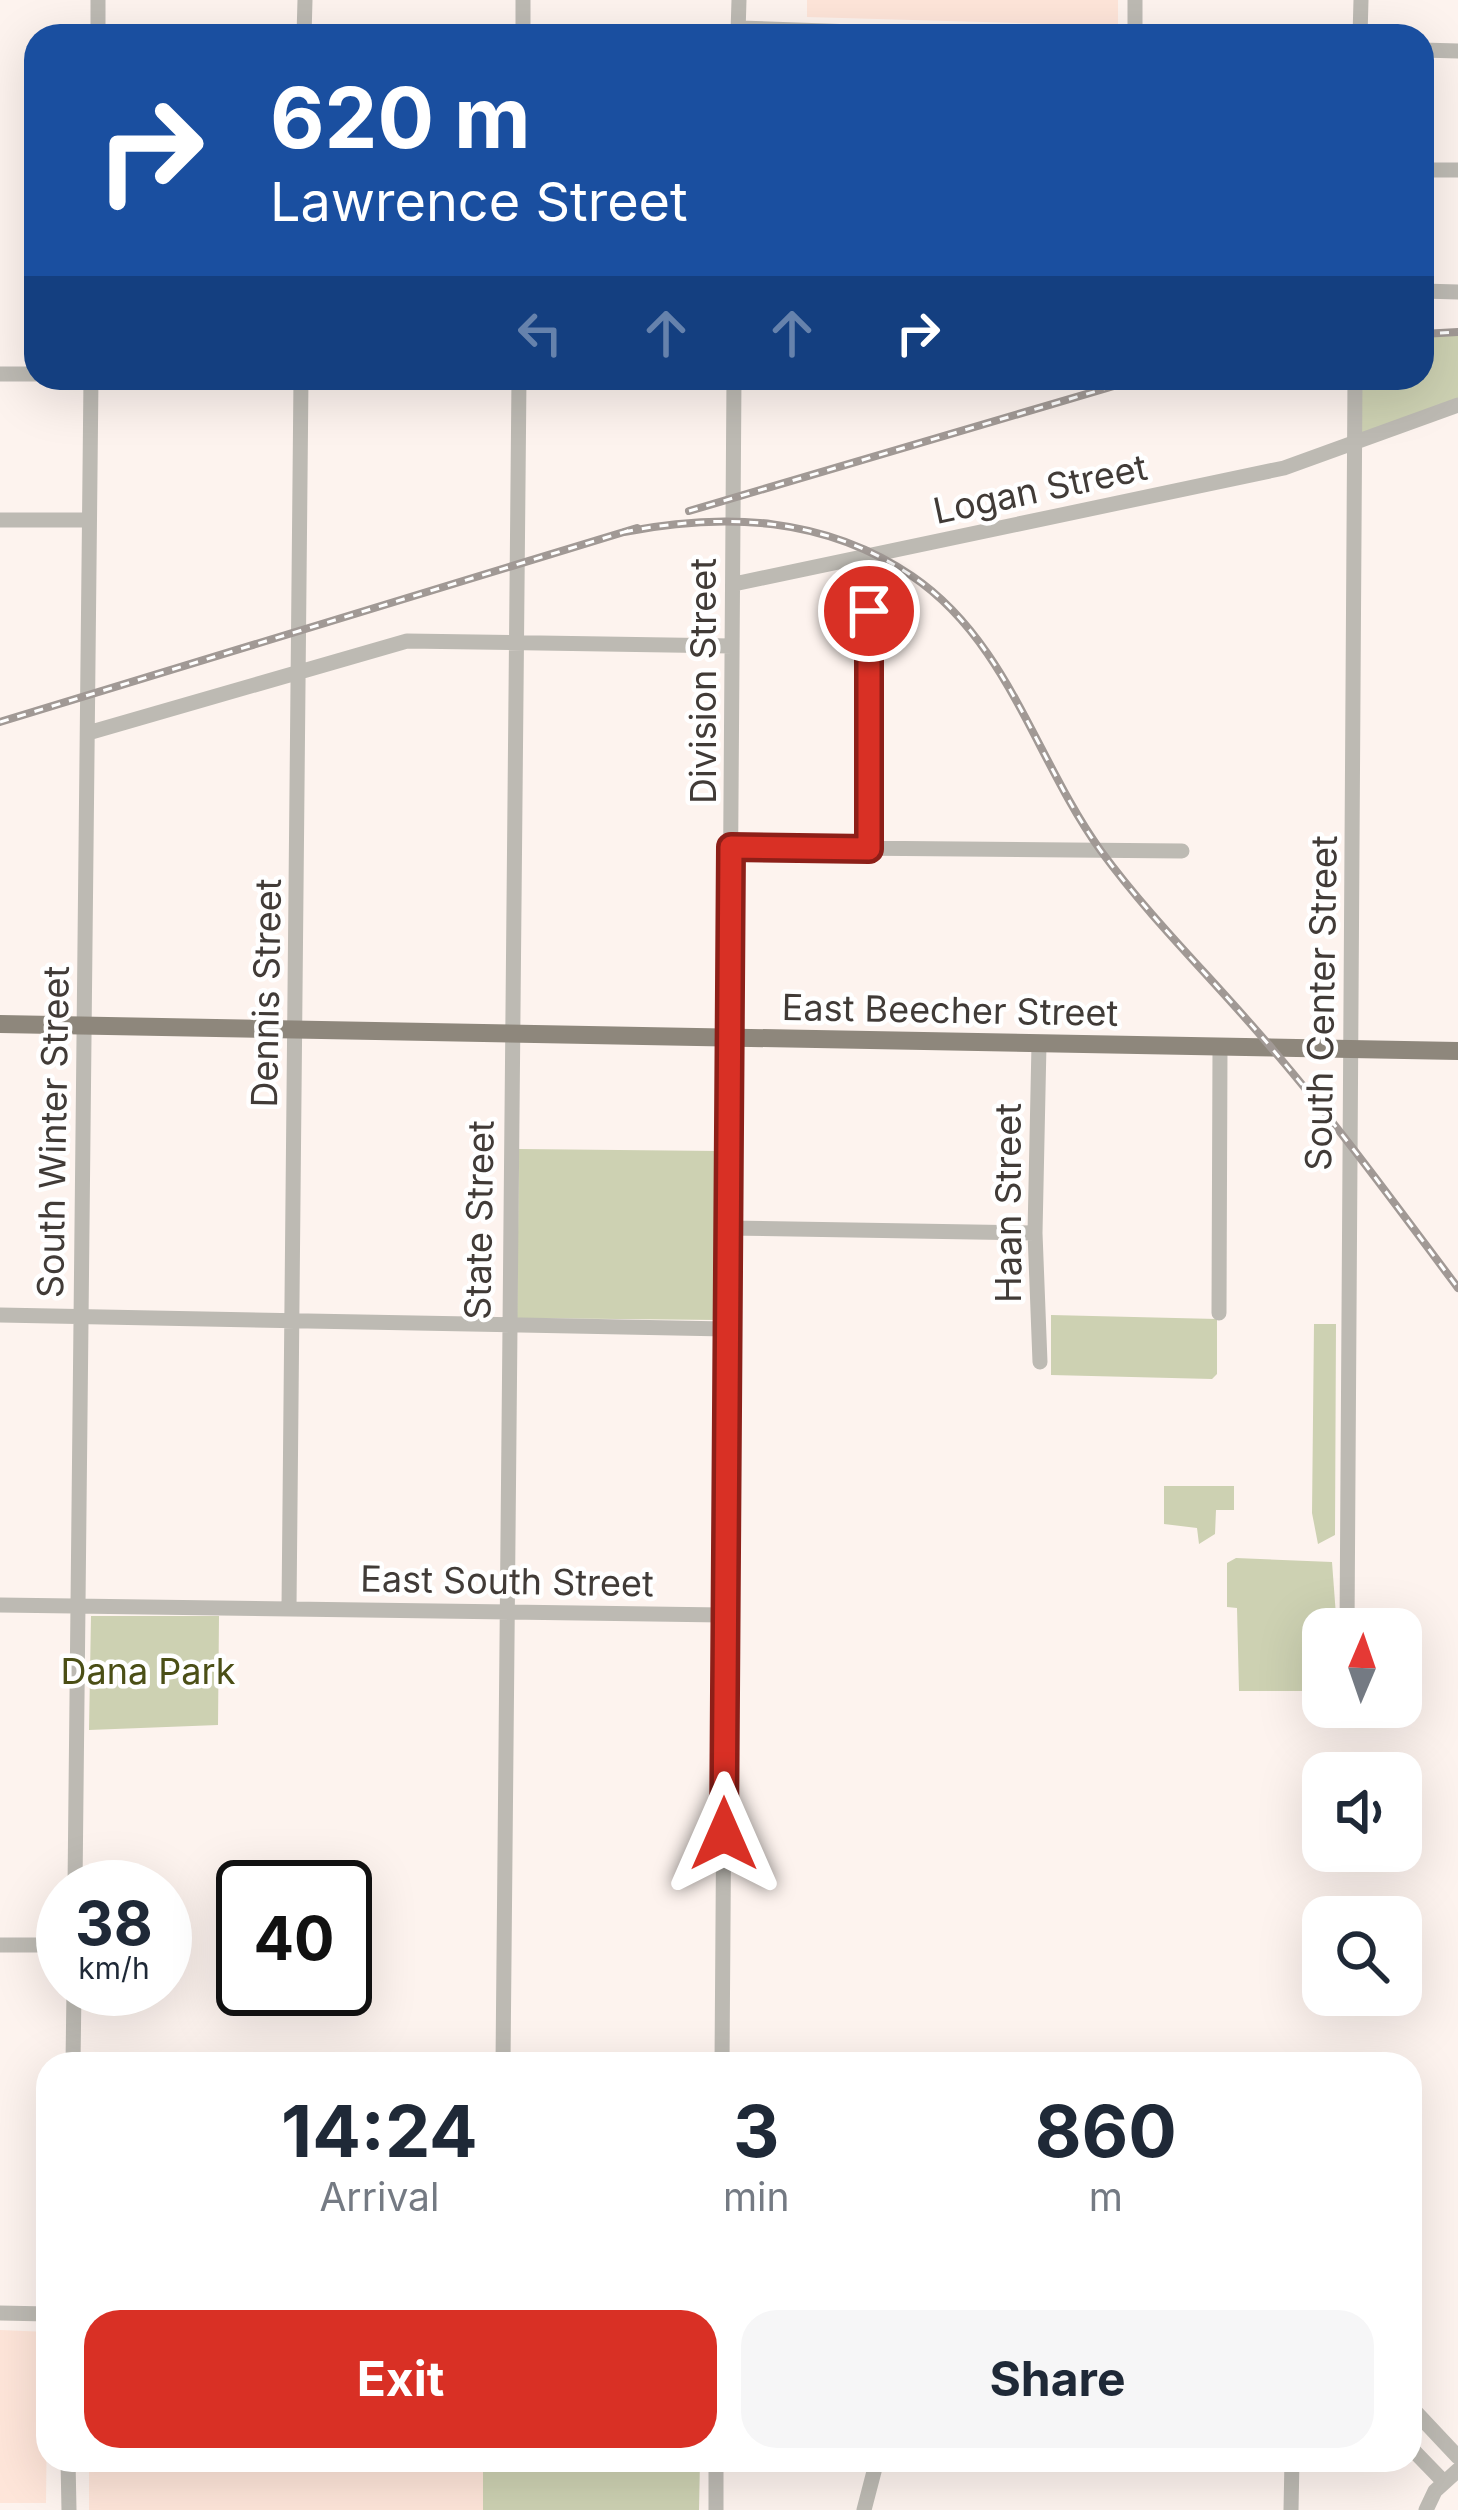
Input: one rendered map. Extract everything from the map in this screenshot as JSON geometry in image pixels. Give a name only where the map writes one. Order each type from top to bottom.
[{"type":"main road","name":"East Beecher Street","points":[[0,1024],[1458,1051]]},
{"type":"street","name":"South Winter Street","points":[[75,1860],[91,390]]},
{"type":"street","name":"Dennis Street","points":[[289,1608],[301,390]]},
{"type":"street","name":"State Street","points":[[503,2052],[519,390]]},
{"type":"street","name":"Division Street","points":[[722,2052],[734,390]]},
{"type":"street","name":"South Center Street","points":[[1347,1608],[1355,390]]},
{"type":"street","name":"Logan Street","points":[[734,584],[1246,477],[1458,405]]},
{"type":"street","points":[[0,520],[89,520]]},
{"type":"street","points":[[868,555],[869,849]]},
{"type":"street","points":[[88,734],[406,641],[732,646]]},
{"type":"street","points":[[731,847],[1182,851]]},
{"type":"street","name":"Haan Street","points":[[1039,1045],[1035,1234],[1040,1362]]},
{"type":"street","points":[[1219,1313],[1220,1047]]},
{"type":"street","points":[[728,1228],[1035,1234]]},
{"type":"street","points":[[0,1315],[726,1329]]},
{"type":"street","name":"East South Street","points":[[0,1605],[723,1615]]},
{"type":"street","points":[[0,1945],[36,1946]]},
{"type":"street","points":[[73,2052],[74,2016]]},
{"type":"street","points":[[0,2313],[36,2314]]},
{"type":"street","points":[[1422,2424],[1453,2470]]},
{"type":"street","points":[[1422,2453],[1453,2470]]},
{"type":"street","points":[[1426,2510],[1453,2470]]},
{"type":"street","points":[[68,2472],[69,2510]]},
{"type":"street","points":[[716,2472],[716,2510]]},
{"type":"street","points":[[864,2510],[875,2472]]},
{"type":"street","points":[[1291,2510],[1292,2472]]},
{"type":"shaded area","points":[[807,0],[1118,0],[1118,24],[807,17]]},
{"type":"shaded area","points":[[0,2330],[36,2332],[36,2472],[46,2472],[46,2503],[0,2503]]},
{"type":"shaded area","points":[[89,2472],[483,2472],[483,2510],[89,2510]]},
{"type":"green space","points":[[1458,332],[1458,405],[1355,442],[1355,390],[1434,390],[1434,333]]},
{"type":"green space","points":[[519,1149],[719,1151],[717,1320],[517,1318]]},
{"type":"green space","points":[[1051,1315],[1217,1319],[1217,1374],[1212,1379],[1051,1375]]},
{"type":"green space","points":[[1314,1324],[1336,1324],[1335,1535],[1318,1544],[1312,1513]]},
{"type":"green space","points":[[1164,1486],[1234,1486],[1234,1510],[1216,1510],[1215,1534],[1199,1544],[1197,1528],[1164,1524]]},
{"type":"green space","points":[[1236,1558],[1332,1562],[1335,1608],[1302,1608],[1302,1691],[1239,1691],[1237,1608],[1227,1607],[1227,1563]]},
{"type":"green space","name":"Dana Park","points":[[91,1616],[219,1616],[218,1725],[89,1730]]},
{"type":"green space","points":[[483,2472],[700,2472],[699,2510],[483,2510]]},
{"type":"railway","points":[[1434,333],[1458,332]]},
{"type":"railway","points":[[689,511],[1100,390]]},
{"type":"railway","points":[[624,532],[699,522],[773,524],[809,531],[879,556],[945,603],[997,668],[1101,851],[1298,1080],[1458,1288]]},
{"type":"railway","points":[[0,722],[637,528]]},
{"type":"route","points":[[724,1834],[731,847],[869,849],[869,611]]}]
